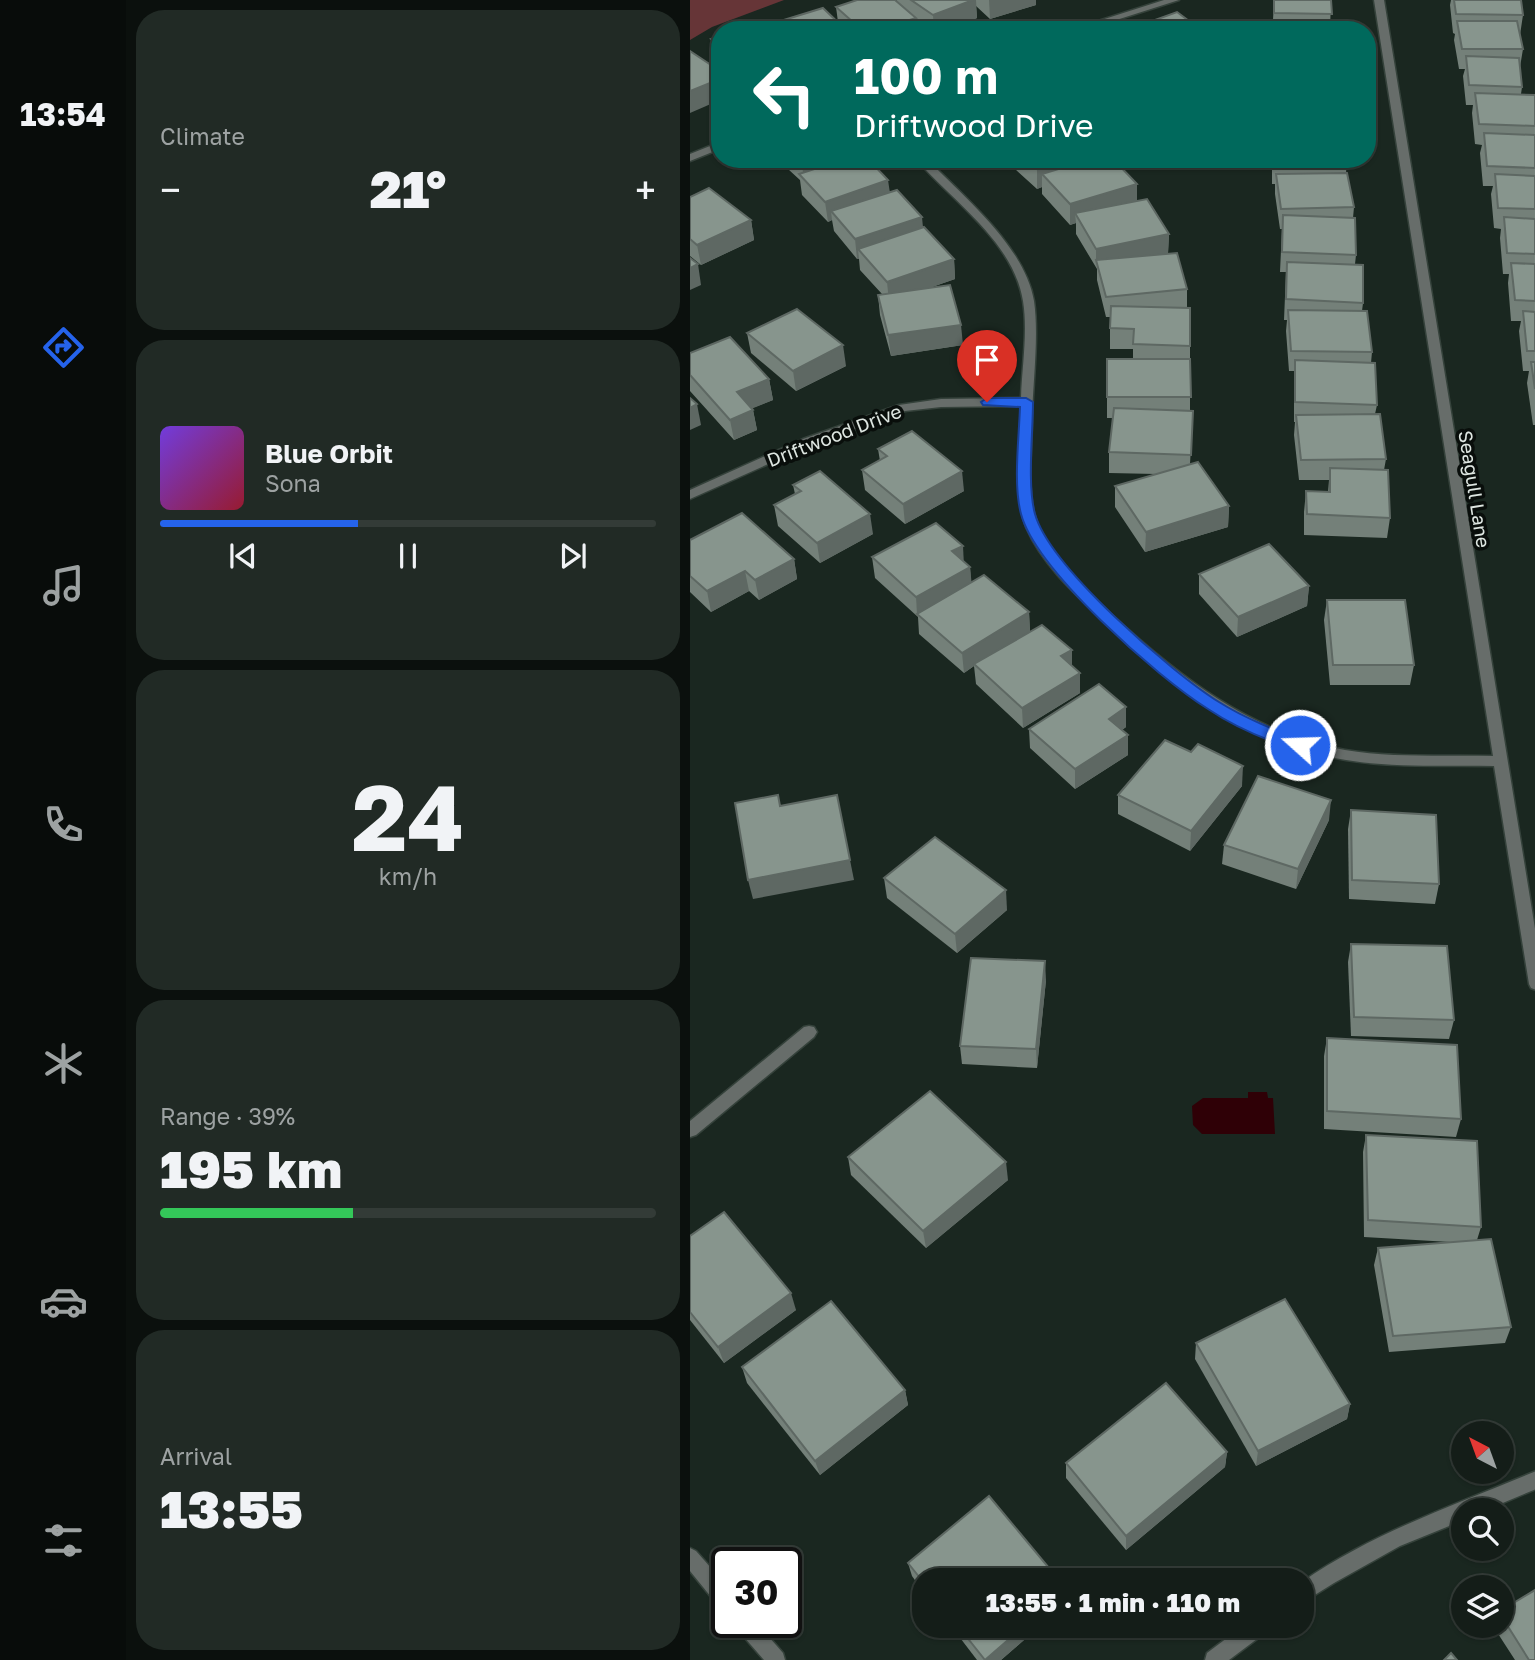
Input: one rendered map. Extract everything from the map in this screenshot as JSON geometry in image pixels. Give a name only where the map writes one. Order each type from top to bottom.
[{"type":"street","points":[[1104,21],[1174,0]]},
{"type":"street","name":"Seagull Lane","points":[[1380,0],[1535,984]]},
{"type":"street","points":[[690,158],[711,149]]},
{"type":"street","points":[[929,168],[995,240],[1024,283],[1030,327],[1025,491],[1028,514],[1034,529],[1070,579],[1148,657],[1233,718],[1300,745],[1344,755],[1380,759],[1500,761]]},
{"type":"street","name":"Driftwood Drive","points":[[690,495],[819,438],[903,408],[941,403],[1026,402]]},
{"type":"street","points":[[690,1130],[809,1032]]},
{"type":"street","points":[[1314,1585],[1394,1541],[1535,1480]]},
{"type":"street","points":[[690,1557],[711,1582]]},
{"type":"street","points":[[757,1638],[776,1660]]},
{"type":"street","points":[[1214,1660],[1242,1638]]},
{"type":"shaded area","points":[[690,0],[784,0],[728,21],[711,21],[711,28],[690,40]]},
{"type":"shaded area","points":[[1248,1092],[1267,1092],[1268,1098],[1273,1098],[1275,1134],[1202,1134],[1193,1125],[1192,1106],[1203,1098],[1248,1098]]},
{"type":"building","points":[[857,0],[895,0],[916,18],[906,21],[852,21],[836,7]]},
{"type":"building","points":[[911,0],[973,0],[933,15]]},
{"type":"building","points":[[1274,0],[1331,0],[1332,14],[1274,13]]},
{"type":"building","points":[[1454,0],[1521,0],[1523,15],[1456,14]]},
{"type":"building","points":[[823,8],[837,21],[781,21]]},
{"type":"building","points":[[1177,12],[1189,21],[1152,21]]},
{"type":"building","points":[[1263,20],[1329,21],[1263,21]]},
{"type":"building","points":[[1457,21],[1517,21],[1523,49],[1462,49]]},
{"type":"building","points":[[690,51],[711,65],[711,83],[690,91]]},
{"type":"building","points":[[1466,56],[1519,58],[1522,87],[1469,85]]},
{"type":"building","points":[[1475,93],[1535,95],[1535,126],[1479,124]]},
{"type":"building","points":[[1484,133],[1535,135],[1535,168],[1487,166]]},
{"type":"building","points":[[817,168],[877,168],[888,180],[825,202],[799,174]]},
{"type":"building","points":[[1062,168],[1122,168],[1137,184],[1070,204],[1042,174]]},
{"type":"building","points":[[1347,173],[1354,207],[1281,209],[1276,174]]},
{"type":"building","points":[[1495,174],[1535,176],[1535,209],[1498,208]]},
{"type":"building","points":[[709,188],[751,220],[697,245],[690,239],[690,197]]},
{"type":"building","points":[[897,190],[922,217],[855,239],[831,211]]},
{"type":"building","points":[[1147,199],[1169,234],[1096,249],[1075,213]]},
{"type":"building","points":[[1283,215],[1355,218],[1356,255],[1282,252]]},
{"type":"building","points":[[1504,217],[1535,219],[1535,254],[1507,253]]},
{"type":"building","points":[[924,227],[954,259],[887,282],[858,249]]},
{"type":"building","points":[[1177,253],[1187,289],[1106,297],[1096,260]]},
{"type":"building","points":[[690,258],[698,264],[690,268]]},
{"type":"building","points":[[1287,262],[1363,265],[1363,303],[1286,299]]},
{"type":"building","points":[[1511,263],[1535,264],[1535,301],[1515,300]]},
{"type":"building","points":[[950,285],[961,325],[888,335],[878,295]]},
{"type":"building","points":[[1111,306],[1190,308],[1190,346],[1133,344],[1134,329],[1110,328]]},
{"type":"building","points":[[797,309],[843,345],[793,371],[747,333]]},
{"type":"building","points":[[1288,310],[1367,311],[1372,352],[1291,351]]},
{"type":"building","points":[[1523,311],[1535,312],[1535,351],[1527,351]]},
{"type":"building","points":[[730,337],[769,379],[737,392],[753,410],[730,420],[690,375],[690,353]]},
{"type":"building","points":[[1107,359],[1190,359],[1191,397],[1107,397]]},
{"type":"building","points":[[1295,360],[1375,363],[1377,405],[1295,402]]},
{"type":"building","points":[[1531,362],[1535,362],[1535,389]]},
{"type":"building","points":[[690,398],[697,404],[690,408]]},
{"type":"building","points":[[1114,408],[1193,411],[1191,455],[1109,452]]},
{"type":"building","points":[[1380,414],[1386,459],[1301,460],[1296,415]]},
{"type":"building","points":[[912,431],[962,471],[903,504],[862,470],[887,456],[878,449]]},
{"type":"building","points":[[1198,462],[1229,506],[1146,532],[1115,486]]},
{"type":"building","points":[[1330,468],[1388,470],[1390,518],[1307,514],[1306,491],[1330,492]]},
{"type":"building","points":[[820,471],[870,514],[817,543],[774,505],[801,491],[793,485]]},
{"type":"building","points":[[742,513],[794,559],[755,580],[745,571],[707,591],[690,576],[690,540]]},
{"type":"building","points":[[936,523],[963,546],[952,551],[970,567],[916,597],[872,557]]},
{"type":"building","points":[[1269,544],[1309,586],[1238,617],[1199,574]]},
{"type":"building","points":[[984,575],[1029,612],[962,653],[917,614]]},
{"type":"building","points":[[1327,600],[1405,600],[1414,665],[1333,665]]},
{"type":"building","points":[[1042,625],[1072,650],[1061,656],[1080,673],[1022,708],[974,664]]},
{"type":"building","points":[[1099,684],[1126,707],[1109,719],[1128,735],[1075,769],[1029,729]]},
{"type":"building","points":[[1165,740],[1191,752],[1198,744],[1243,766],[1191,831],[1118,795]]},
{"type":"building","points":[[1258,776],[1331,800],[1298,869],[1224,845]]},
{"type":"building","points":[[778,795],[780,806],[837,795],[850,860],[748,880],[735,803]]},
{"type":"building","points":[[1351,810],[1436,815],[1439,884],[1352,880]]},
{"type":"building","points":[[935,837],[1006,890],[955,934],[884,878]]},
{"type":"building","points":[[1351,944],[1447,946],[1454,1020],[1354,1017]]},
{"type":"building","points":[[971,958],[1045,961],[1036,1049],[960,1046]]},
{"type":"building","points":[[1327,1038],[1457,1045],[1461,1119],[1327,1111]]},
{"type":"building","points":[[930,1091],[1006,1162],[923,1231],[848,1157]]},
{"type":"building","points":[[1366,1135],[1477,1141],[1481,1227],[1368,1220]]},
{"type":"building","points":[[724,1212],[791,1293],[718,1347],[690,1312],[690,1236]]},
{"type":"building","points":[[1491,1239],[1511,1327],[1393,1336],[1378,1248]]},
{"type":"building","points":[[1285,1299],[1350,1404],[1258,1451],[1196,1343]]},
{"type":"building","points":[[831,1301],[905,1390],[815,1461],[742,1367]]},
{"type":"building","points":[[1166,1383],[1227,1452],[1126,1536],[1066,1463]]},
{"type":"building","points":[[989,1496],[1049,1568],[912,1568],[908,1563]]},
{"type":"building","points":[[1535,1590],[1535,1660],[1529,1660],[1514,1636],[1514,1603]]},
{"type":"building","points":[[968,1638],[1010,1638],[985,1660]]},
{"type":"building","points":[[1451,1653],[1457,1660],[1444,1660]]},
{"type":"route","points":[[987,402],[1026,402],[1025,491],[1028,514],[1044,546],[1090,601],[1148,657],[1212,705],[1257,730],[1300,745]]}]
